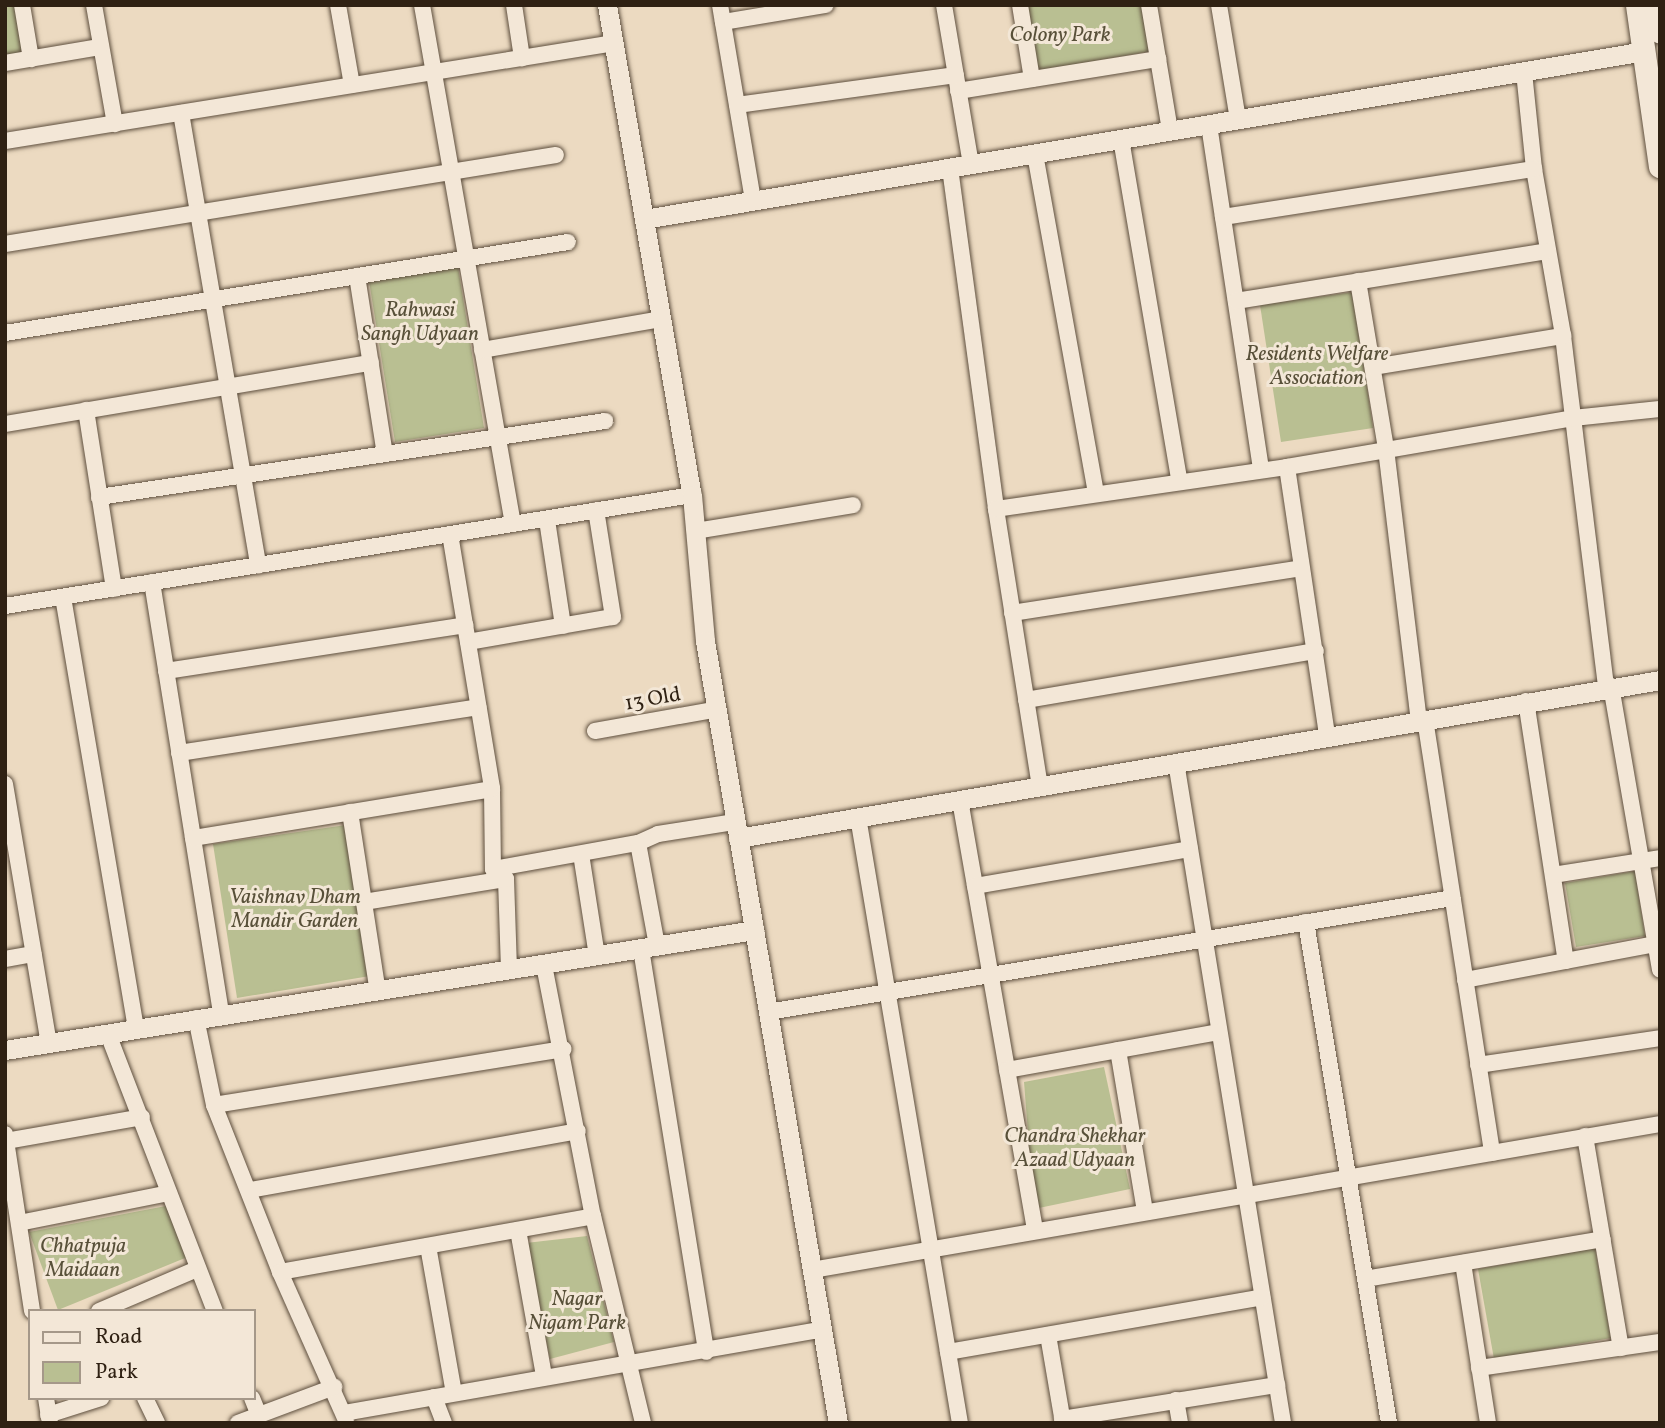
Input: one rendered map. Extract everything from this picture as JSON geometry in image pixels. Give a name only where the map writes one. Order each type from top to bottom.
[{"type":"main road","points":[[1637,5],[1652,45],[1660,166]]},
{"type":"main road","points":[[1655,5],[1660,32]]},
{"type":"street","points":[[22,5],[31,59]]},
{"type":"street","points":[[94,5],[116,124]]},
{"type":"street","points":[[338,5],[352,85]]},
{"type":"street","points":[[422,5],[513,524]]},
{"type":"street","points":[[514,5],[522,58]]},
{"type":"street","points":[[607,5],[692,495],[705,641],[838,1423]]},
{"type":"street","points":[[753,201],[721,13],[826,5]]},
{"type":"street","points":[[944,5],[971,164]]},
{"type":"street","points":[[1020,5],[1032,79]]},
{"type":"street","points":[[1149,5],[1171,131]]},
{"type":"street","points":[[1219,5],[1238,120]]},
{"type":"street","points":[[5,141],[614,43]]},
{"type":"street","points":[[644,219],[1524,72],[1652,45]]},
{"type":"street","points":[[5,63],[100,47]]},
{"type":"street","points":[[737,105],[957,83],[1032,79],[1158,59]]},
{"type":"street","points":[[1524,72],[1534,169],[1563,336],[1609,687],[1660,970]]},
{"type":"street","points":[[181,113],[258,565]]},
{"type":"street","points":[[1209,125],[1261,469]]},
{"type":"street","points":[[1121,139],[1179,480]]},
{"type":"street","points":[[1035,154],[1096,494]]},
{"type":"street","points":[[5,244],[556,155]]},
{"type":"street","points":[[950,168],[996,509],[1040,786]]},
{"type":"street","points":[[1223,217],[1534,169]]},
{"type":"street","points":[[5,333],[568,242]]},
{"type":"street","points":[[1236,301],[1547,251]]},
{"type":"street","points":[[357,276],[385,454]]},
{"type":"street","points":[[1358,281],[1386,449],[1422,719],[1492,1153]]},
{"type":"street","points":[[482,350],[661,319]]},
{"type":"street","points":[[1373,367],[1563,336]]},
{"type":"street","points":[[5,424],[371,363]]},
{"type":"street","points":[[996,509],[1179,480],[1287,467],[1573,418],[1660,409]]},
{"type":"street","points":[[86,410],[114,589]]},
{"type":"street","points":[[99,497],[605,421]]},
{"type":"street","points":[[1287,467],[1327,736]]},
{"type":"street","points":[[5,606],[692,495]]},
{"type":"street","points":[[695,531],[853,505]]},
{"type":"street","points":[[468,642],[613,617],[596,510]]},
{"type":"street","points":[[547,520],[563,626]]},
{"type":"street","points":[[450,534],[492,789],[509,971]]},
{"type":"street","points":[[1012,613],[1302,568]]},
{"type":"street","points":[[152,582],[221,1014]]},
{"type":"street","points":[[63,597],[136,1028]]},
{"type":"street","points":[[166,671],[465,625]]},
{"type":"street","points":[[1026,700],[1316,651]]},
{"type":"street","points":[[364,902],[499,874],[581,853],[638,844],[658,834],[737,830],[858,817],[1660,680]]},
{"type":"street","points":[[1526,701],[1566,961]]},
{"type":"street","points":[[179,753],[478,708]]},
{"type":"street","name":"13 Old","points":[[595,731],[718,709]]},
{"type":"street","points":[[1176,762],[1283,1423]]},
{"type":"street","points":[[5,784],[12,870],[34,954],[49,1043]]},
{"type":"street","points":[[193,838],[492,789]]},
{"type":"street","points":[[960,800],[1035,1231]]},
{"type":"street","points":[[350,812],[377,987]]},
{"type":"street","points":[[858,817],[960,1423]]},
{"type":"street","points":[[638,844],[649,948],[706,1352]]},
{"type":"street","points":[[975,886],[1190,849]]},
{"type":"street","points":[[581,853],[597,956]]},
{"type":"street","points":[[1553,875],[1660,858]]},
{"type":"street","points":[[768,1012],[1452,898]]},
{"type":"street","points":[[1306,922],[1389,1423]]},
{"type":"street","points":[[5,1051],[377,987],[509,971],[754,930]]},
{"type":"street","points":[[1465,980],[1655,944]]},
{"type":"street","points":[[5,959],[34,954]]},
{"type":"street","points":[[544,965],[564,1049],[593,1216],[631,1360],[643,1423]]},
{"type":"street","points":[[196,1018],[214,1105],[250,1190],[279,1272],[334,1387],[345,1418],[434,1397],[544,1376],[631,1360],[706,1352],[822,1330]]},
{"type":"street","points":[[1007,1070],[1219,1032]]},
{"type":"street","points":[[108,1034],[214,1309]]},
{"type":"street","points":[[1478,1065],[1660,1038]]},
{"type":"street","points":[[214,1105],[564,1049]]},
{"type":"street","points":[[1118,1050],[1145,1212]]},
{"type":"street","points":[[32,1309],[6,1137],[142,1117]]},
{"type":"street","points":[[812,1270],[1660,1124]]},
{"type":"street","points":[[250,1190],[578,1131]]},
{"type":"street","points":[[1585,1136],[1621,1348]]},
{"type":"street","points":[[19,1223],[169,1193]]},
{"type":"street","points":[[279,1272],[593,1216]]},
{"type":"street","points":[[518,1230],[544,1376]]},
{"type":"street","points":[[1365,1279],[1603,1239]]},
{"type":"street","points":[[428,1246],[454,1393]]},
{"type":"street","points":[[1463,1263],[1488,1423]]},
{"type":"street","points":[[107,1309],[197,1269]]},
{"type":"street","points":[[948,1352],[1262,1297]]},
{"type":"street","points":[[1048,1335],[1063,1421],[1277,1385]]},
{"type":"street","points":[[1479,1368],[1660,1342]]},
{"type":"street","points":[[238,1423],[334,1387]]},
{"type":"street","points":[[434,1397],[444,1423]]},
{"type":"street","points":[[46,1400],[49,1419],[97,1400]]},
{"type":"street","points":[[146,1400],[157,1423]]},
{"type":"street","points":[[253,1400],[259,1415]]},
{"type":"street","points":[[1176,1401],[1180,1423]]},
{"type":"green space","points":[[5,5],[21,5],[27,53],[5,57]]},
{"type":"green space","name":"Colony Park","points":[[1026,5],[1145,5],[1152,51],[1031,72]]},
{"type":"green space","name":"Rahwasi Sangh Udyaan","points":[[458,267],[484,428],[395,442],[369,281]]},
{"type":"green space","name":"Residents Welfare Association","points":[[1353,292],[1373,428],[1281,442],[1260,305]]},
{"type":"green space","name":"Vaishnav Dham Mandir Garden","points":[[353,824],[376,975],[237,998],[213,844]]},
{"type":"green space","points":[[1635,871],[1645,936],[1576,947],[1565,883]]},
{"type":"green space","name":"Chandra Shekhar Azaad Udyaan","points":[[1104,1067],[1130,1189],[1034,1209],[1024,1082]]},
{"type":"green space","name":"Chhatpuja Maidaan","points":[[166,1206],[190,1256],[58,1309],[29,1232]]},
{"type":"green space","name":"Nagar Nigam Park","points":[[587,1236],[614,1342],[550,1359],[526,1243]]},
{"type":"green space","points":[[1595,1248],[1611,1338],[1494,1359],[1478,1269]]}]
